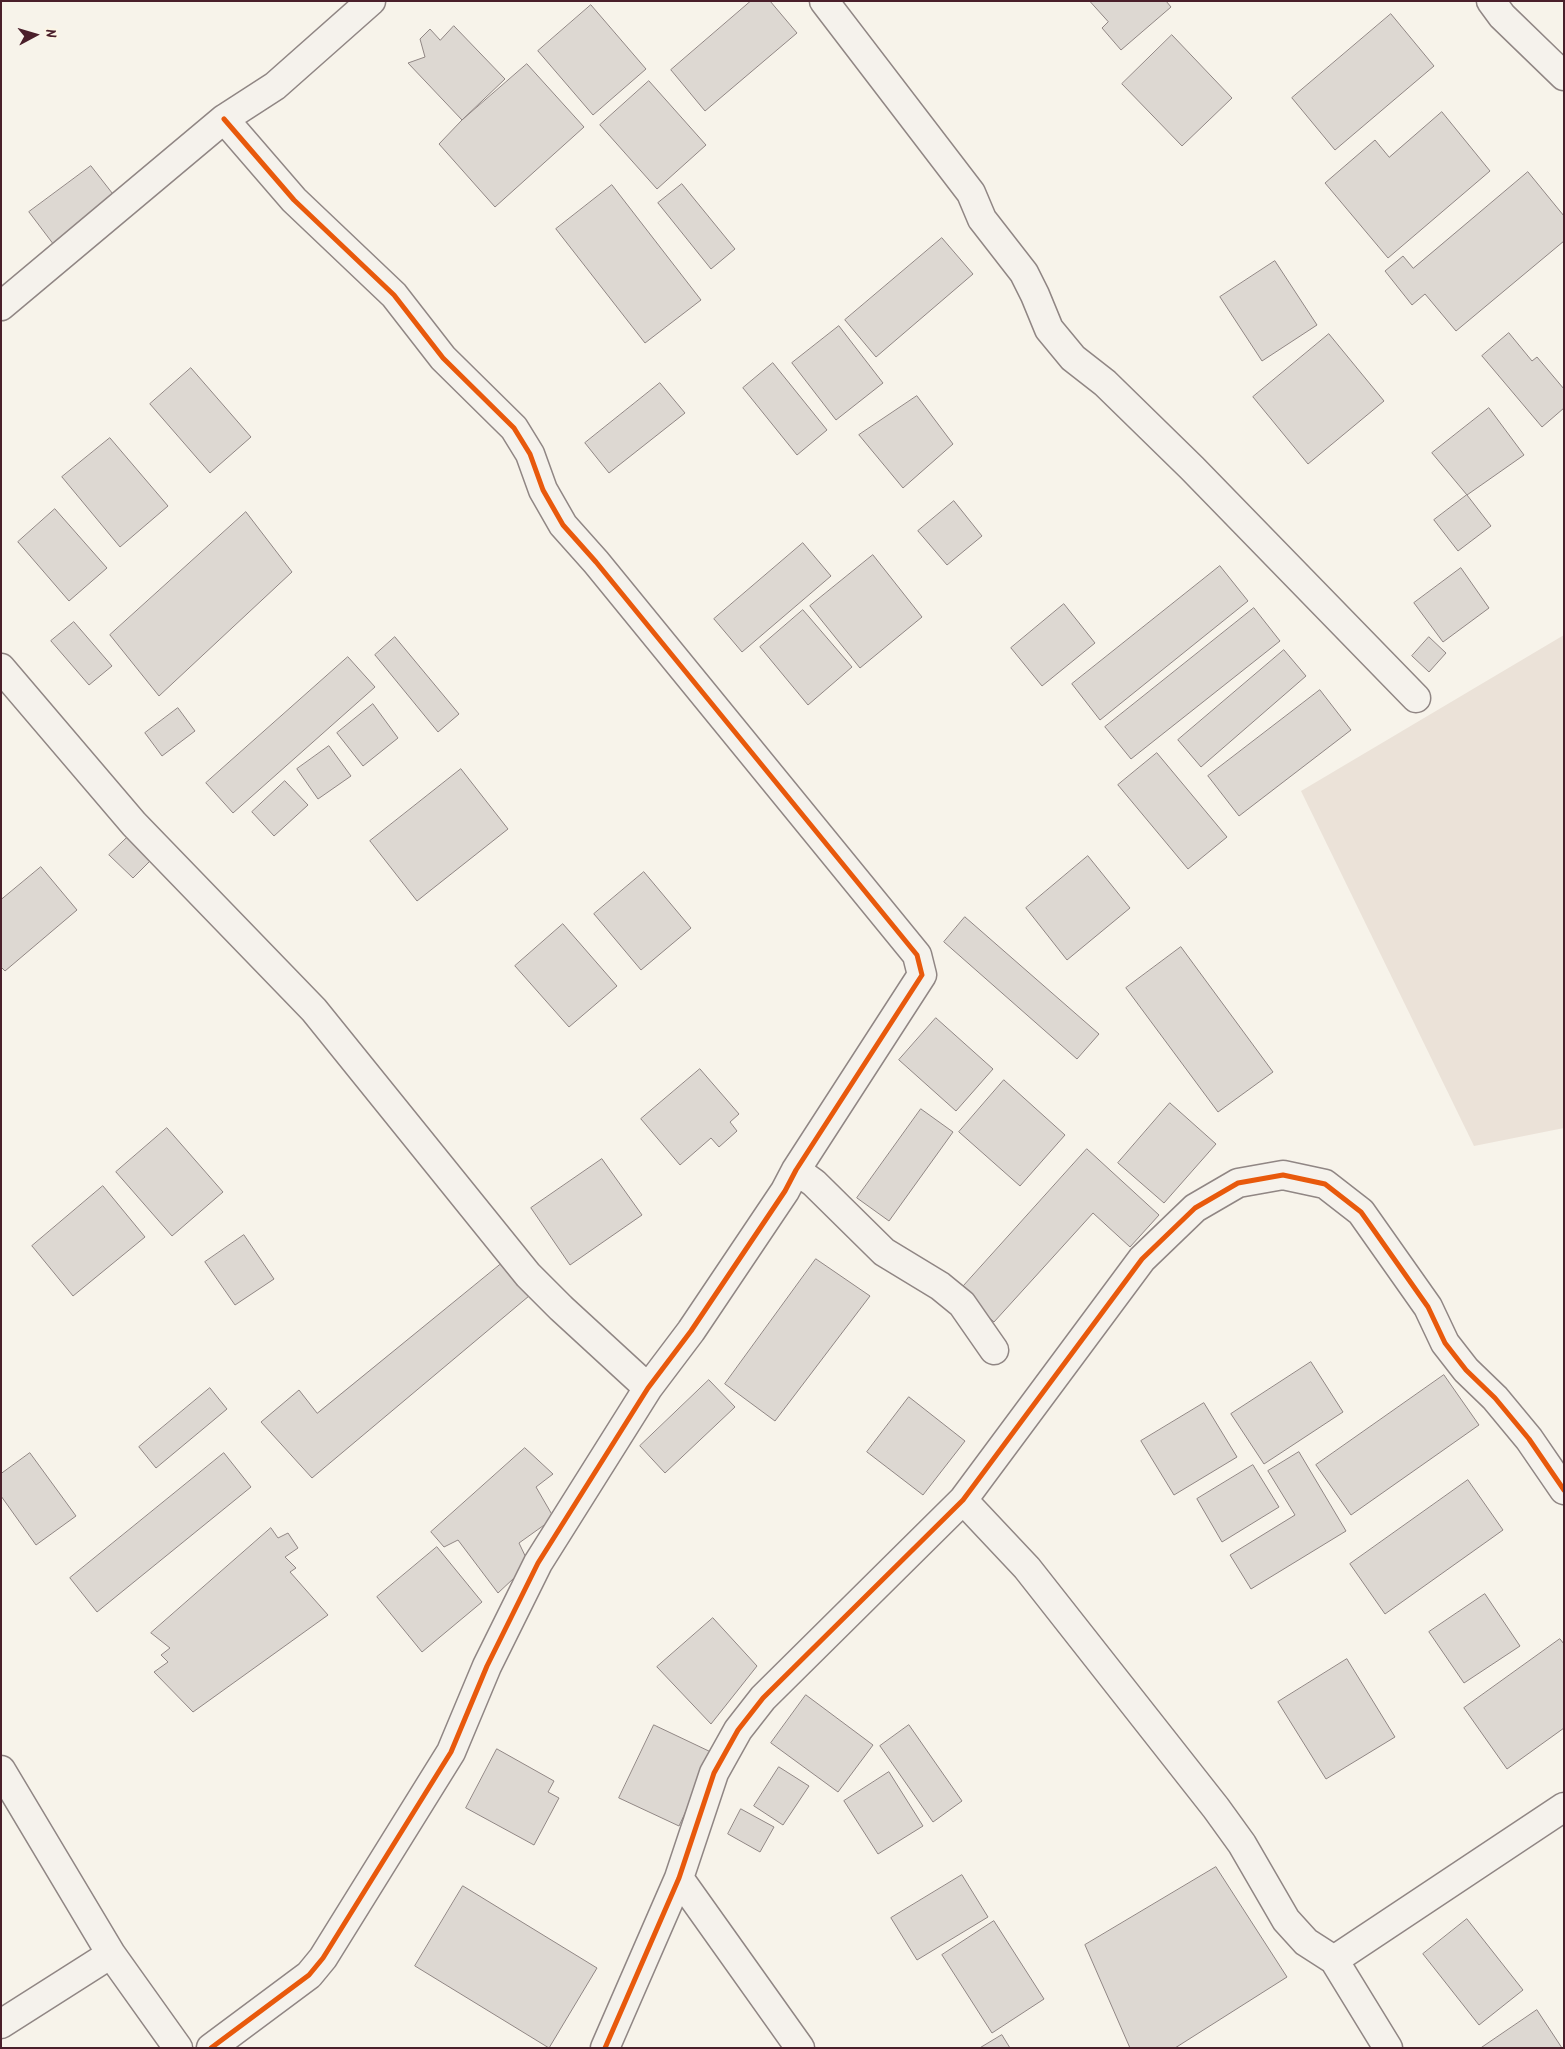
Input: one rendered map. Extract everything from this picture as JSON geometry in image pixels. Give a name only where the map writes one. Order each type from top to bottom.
[{"type":"street","points":[[1,306],[224,119],[275,86],[371,1]]},
{"type":"street","points":[[824,1],[972,193],[982,219],[1024,273],[1036,295],[1049,329],[1073,358],[1105,383],[1185,462],[1416,698]]},
{"type":"street","points":[[1491,1],[1502,16],[1564,76]]},
{"type":"street","points":[[211,2048],[310,1975],[323,1958],[451,1752],[487,1666],[538,1563],[648,1388],[702,1314],[785,1191],[796,1170],[922,975],[917,955],[564,525],[543,490],[530,454],[514,428],[443,358],[394,295],[294,200],[224,119]]},
{"type":"street","points":[[1,668],[134,824],[314,1010],[528,1275],[648,1388]]},
{"type":"street","points":[[796,1170],[814,1182],[884,1252],[940,1286],[962,1304],[994,1350]]},
{"type":"street","points":[[605,2048],[679,1878],[714,1773],[738,1730],[763,1698],[963,1500],[1142,1260],[1195,1208],[1238,1183],[1283,1175],[1325,1184],[1361,1212],[1428,1306],[1445,1343],[1466,1370],[1495,1398],[1529,1439],[1564,1490]]},
{"type":"street","points":[[963,1500],[1027,1568],[1216,1808],[1242,1844],[1286,1920],[1306,1942],[1334,1960],[1388,2048]]},
{"type":"street","points":[[1,1770],[111,1954],[178,2048]]},
{"type":"street","points":[[1334,1960],[1564,1807]]},
{"type":"street","points":[[679,1878],[800,2048]]},
{"type":"street","points":[[1,2024],[111,1954]]},
{"type":"shaded area","points":[[1564,635],[1564,1128],[1474,1146],[1301,791]]},
{"type":"building","points":[[751,1],[770,1],[797,33],[705,111],[671,70]]},
{"type":"building","points":[[1090,1],[1166,1],[1171,7],[1121,50],[1102,28],[1108,22]]},
{"type":"building","points":[[591,5],[646,69],[593,115],[538,51]]},
{"type":"building","points":[[1391,14],[1434,66],[1335,150],[1292,98]]},
{"type":"building","points":[[454,26],[505,79],[462,120],[408,63],[425,57],[420,39],[430,29],[440,40]]},
{"type":"building","points":[[1172,35],[1232,98],[1182,146],[1122,84]]},
{"type":"building","points":[[527,64],[584,127],[495,207],[439,144],[462,120]]},
{"type":"building","points":[[649,81],[706,145],[657,189],[600,125]]},
{"type":"building","points":[[1442,112],[1490,171],[1388,258],[1325,183],[1375,140],[1389,157]]},
{"type":"building","points":[[91,166],[116,198],[54,245],[29,212]]},
{"type":"building","points":[[1528,172],[1564,216],[1564,241],[1456,331],[1425,294],[1412,305],[1385,271],[1403,256],[1413,268]]},
{"type":"building","points":[[682,184],[735,249],[711,269],[658,203]]},
{"type":"building","points":[[612,185],[701,300],[645,343],[556,229]]},
{"type":"building","points":[[942,238],[973,274],[876,357],[845,320]]},
{"type":"building","points":[[1275,261],[1317,325],[1262,361],[1220,297]]},
{"type":"building","points":[[839,326],[883,383],[836,420],[792,363]]},
{"type":"building","points":[[1509,333],[1532,361],[1537,357],[1564,389],[1564,408],[1542,427],[1482,356]]},
{"type":"building","points":[[1329,334],[1384,401],[1308,464],[1253,397]]},
{"type":"building","points":[[773,363],[827,430],[797,455],[743,388]]},
{"type":"building","points":[[191,368],[251,437],[210,473],[150,404]]},
{"type":"building","points":[[660,383],[685,413],[609,473],[585,443]]},
{"type":"building","points":[[917,396],[953,444],[903,488],[859,435]]},
{"type":"building","points":[[1489,408],[1524,455],[1467,495],[1432,453]]},
{"type":"building","points":[[110,438],[168,506],[120,547],[62,477]]},
{"type":"building","points":[[1467,495],[1491,526],[1458,551],[1434,520]]},
{"type":"building","points":[[954,501],[982,536],[947,565],[918,531]]},
{"type":"building","points":[[55,509],[107,568],[69,601],[18,542]]},
{"type":"building","points":[[246,512],[292,572],[159,696],[110,635]]},
{"type":"building","points":[[803,543],[831,576],[742,652],[714,619]]},
{"type":"building","points":[[873,555],[922,617],[860,668],[810,606]]},
{"type":"building","points":[[1220,566],[1248,601],[1100,720],[1072,684]]},
{"type":"building","points":[[1461,568],[1489,608],[1443,642],[1414,603]]},
{"type":"building","points":[[1064,604],[1095,643],[1042,686],[1011,648]]},
{"type":"building","points":[[1254,608],[1280,641],[1131,759],[1105,727]]},
{"type":"building","points":[[803,610],[852,667],[808,705],[760,647]]},
{"type":"building","points":[[74,622],[112,666],[89,685],[51,641]]},
{"type":"building","points":[[395,637],[459,714],[438,732],[375,655]]},
{"type":"building","points":[[1429,637],[1446,653],[1429,672],[1412,656]]},
{"type":"building","points":[[1284,650],[1306,676],[1201,767],[1178,740]]},
{"type":"building","points":[[348,657],[375,687],[233,813],[206,783]]},
{"type":"building","points":[[1320,690],[1351,730],[1239,816],[1208,776]]},
{"type":"building","points":[[373,704],[398,738],[363,766],[337,733]]},
{"type":"building","points":[[178,708],[195,731],[162,756],[145,733]]},
{"type":"building","points":[[329,746],[351,776],[318,799],[297,769]]},
{"type":"building","points":[[1157,753],[1227,837],[1188,869],[1118,785]]},
{"type":"building","points":[[461,769],[508,829],[417,901],[370,841]]},
{"type":"building","points":[[285,781],[308,805],[274,836],[252,812]]},
{"type":"building","points":[[132,833],[157,854],[133,878],[109,855]]},
{"type":"building","points":[[1088,856],[1130,908],[1067,960],[1026,908]]},
{"type":"building","points":[[41,867],[77,910],[5,971],[1,967],[1,900]]},
{"type":"building","points":[[644,872],[691,928],[641,970],[594,914]]},
{"type":"building","points":[[965,917],[1099,1034],[1077,1059],[944,942]]},
{"type":"building","points":[[563,924],[617,986],[569,1027],[515,966]]},
{"type":"building","points":[[1181,947],[1273,1072],[1218,1112],[1126,988]]},
{"type":"building","points":[[936,1018],[993,1069],[956,1111],[899,1060]]},
{"type":"building","points":[[700,1069],[739,1114],[730,1122],[737,1131],[719,1147],[711,1138],[680,1165],[641,1119]]},
{"type":"building","points":[[1004,1080],[1065,1135],[1020,1186],[959,1132]]},
{"type":"building","points":[[1170,1103],[1216,1144],[1164,1203],[1118,1163]]},
{"type":"building","points":[[921,1109],[953,1132],[889,1221],[857,1198]]},
{"type":"building","points":[[167,1128],[223,1192],[172,1236],[116,1172]]},
{"type":"building","points":[[1087,1149],[1159,1215],[1130,1247],[1093,1213],[994,1322],[960,1290]]},
{"type":"building","points":[[602,1159],[642,1215],[570,1265],[531,1208]]},
{"type":"building","points":[[103,1186],[145,1237],[73,1296],[32,1246]]},
{"type":"building","points":[[244,1235],[274,1279],[235,1305],[205,1262]]},
{"type":"building","points":[[816,1259],[870,1296],[775,1421],[725,1384]]},
{"type":"building","points":[[501,1264],[529,1296],[312,1478],[261,1422],[299,1390],[317,1413]]},
{"type":"building","points":[[1311,1362],[1343,1412],[1264,1464],[1231,1414]]},
{"type":"building","points":[[1444,1375],[1479,1425],[1351,1515],[1316,1465]]},
{"type":"building","points":[[709,1380],[735,1407],[665,1473],[640,1446]]},
{"type":"building","points":[[210,1388],[227,1409],[156,1468],[139,1447]]},
{"type":"building","points":[[909,1397],[965,1441],[923,1495],[867,1452]]},
{"type":"building","points":[[1204,1403],[1237,1457],[1174,1495],[1141,1441]]},
{"type":"building","points":[[525,1448],[553,1474],[536,1487],[554,1518],[519,1543],[529,1564],[498,1593],[458,1540],[444,1547],[431,1532]]},
{"type":"building","points":[[1299,1452],[1346,1531],[1251,1589],[1230,1555],[1295,1515],[1268,1471]]},
{"type":"building","points":[[30,1453],[76,1516],[36,1545],[1,1496],[1,1474]]},
{"type":"building","points":[[224,1453],[251,1487],[97,1612],[70,1578]]},
{"type":"building","points":[[1253,1465],[1279,1507],[1222,1542],[1197,1499]]},
{"type":"building","points":[[1468,1480],[1503,1530],[1385,1614],[1350,1564]]},
{"type":"building","points":[[271,1528],[278,1538],[288,1533],[298,1548],[285,1557],[296,1568],[290,1572],[328,1615],[193,1712],[154,1672],[168,1662],[161,1655],[170,1648],[151,1633]]},
{"type":"building","points":[[437,1547],[482,1602],[422,1652],[377,1597]]},
{"type":"building","points":[[1485,1594],[1520,1646],[1464,1683],[1429,1632]]},
{"type":"building","points":[[713,1618],[757,1666],[711,1724],[657,1667]]},
{"type":"building","points":[[1560,1639],[1564,1644],[1564,1728],[1507,1769],[1464,1708]]},
{"type":"building","points":[[1347,1659],[1395,1737],[1326,1779],[1278,1702]]},
{"type":"building","points":[[806,1695],[873,1745],[838,1792],[771,1743]]},
{"type":"building","points":[[654,1725],[713,1753],[679,1826],[619,1798]]},
{"type":"building","points":[[909,1725],[962,1801],[933,1822],[880,1746]]},
{"type":"building","points":[[497,1749],[554,1781],[548,1792],[559,1798],[534,1845],[466,1808]]},
{"type":"building","points":[[779,1767],[809,1786],[783,1825],[754,1806]]},
{"type":"building","points":[[889,1772],[923,1826],[878,1854],[844,1801]]},
{"type":"building","points":[[741,1809],[774,1827],[760,1852],[728,1834]]},
{"type":"building","points":[[1216,1867],[1287,1977],[1175,2048],[1130,2048],[1085,1945]]},
{"type":"building","points":[[962,1875],[988,1917],[917,1960],[891,1918]]},
{"type":"building","points":[[463,1886],[597,1968],[549,2048],[415,1966]]},
{"type":"building","points":[[1467,1919],[1523,1990],[1479,2025],[1423,1954]]},
{"type":"building","points":[[994,1921],[1044,1999],[992,2033],[942,1955]]},
{"type":"building","points":[[1537,2010],[1562,2048],[1481,2048]]},
{"type":"building","points":[[1002,2035],[1010,2048],[980,2048]]},
{"type":"cycle path","points":[[211,2048],[309,1975],[323,1958],[451,1752],[487,1666],[538,1563],[648,1388],[691,1331],[785,1191],[796,1170],[922,975],[917,955],[596,562],[563,525],[543,490],[530,454],[514,428],[443,358],[394,295],[294,200],[224,119]]},
{"type":"cycle path","points":[[605,2048],[679,1878],[714,1773],[738,1730],[763,1698],[963,1500],[1142,1259],[1195,1208],[1238,1183],[1283,1175],[1325,1184],[1361,1212],[1428,1307],[1445,1343],[1466,1370],[1495,1398],[1529,1439],[1564,1490]]}]
